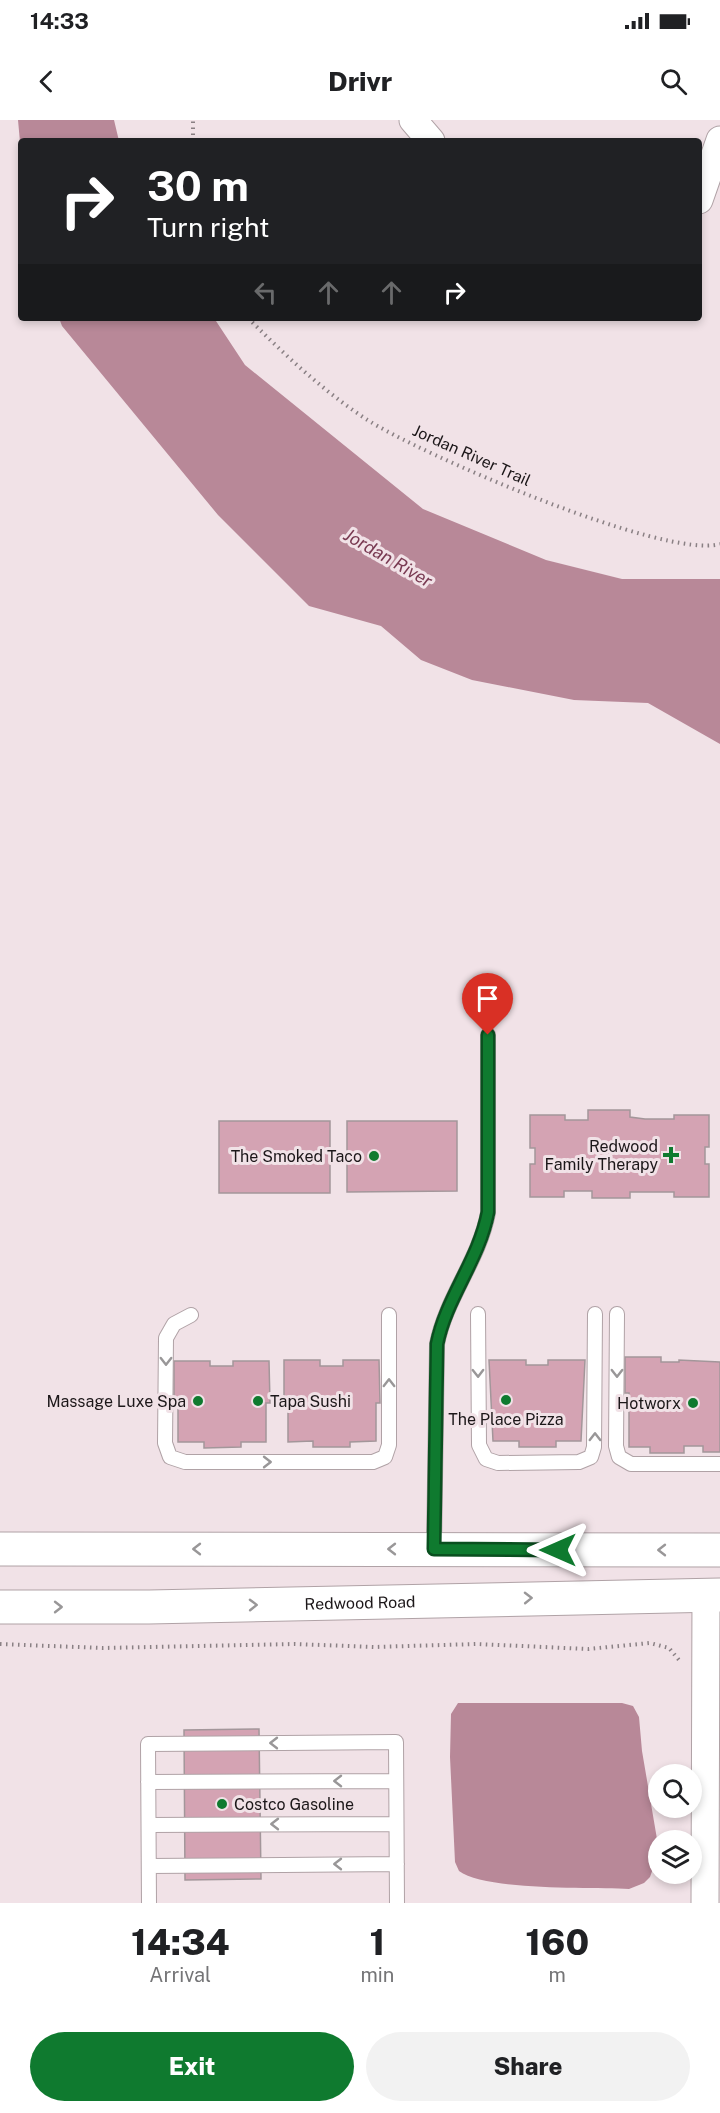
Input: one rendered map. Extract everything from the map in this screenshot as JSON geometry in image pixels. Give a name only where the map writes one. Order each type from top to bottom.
[{"type":"main road","points":[[0,1548],[720,1550]]},
{"type":"main road","name":"Redwood Road","points":[[0,1607],[183,1606],[713,1595]]},
{"type":"street","points":[[413,120],[428,138]]},
{"type":"street","points":[[702,191],[720,140]]},
{"type":"street","points":[[705,1903],[713,1595]]},
{"type":"lane","points":[[434,1549],[437,1344],[443,1322],[481,1239],[488,1212],[488,1035]]},
{"type":"lane","points":[[478,1314],[479,1445],[486,1460],[498,1463],[579,1462],[591,1457],[594,1448],[595,1314]]},
{"type":"lane","points":[[617,1314],[616,1446],[619,1457],[631,1464],[720,1464]]},
{"type":"lane","points":[[190,1315],[174,1324],[166,1338],[165,1443],[170,1457],[185,1462],[373,1462],[385,1457],[389,1445],[389,1315]]},
{"type":"lane","points":[[149,1903],[148,1744],[396,1742],[397,1903]]},
{"type":"lane","points":[[148,1782],[396,1781]]},
{"type":"lane","points":[[149,1825],[396,1824]]},
{"type":"lane","points":[[149,1866],[397,1864]]},
{"type":"path","points":[[193,120],[193,138]]},
{"type":"path","name":"Jordan River Trail","points":[[251,321],[314,383],[368,420],[448,461],[606,524],[660,540],[720,544]]},
{"type":"path","points":[[0,1644],[102,1648],[295,1644],[374,1647],[477,1644],[588,1649],[660,1644],[674,1652],[680,1666]]},
{"type":"water","points":[[18,120],[114,120],[118,138],[20,138]]},
{"type":"water","name":"Jordan River","points":[[60,321],[216,321],[245,365],[423,509],[546,560],[622,579],[720,579],[720,744],[648,703],[574,700],[472,680],[421,660],[381,626],[309,606],[218,515]]},
{"type":"water","points":[[458,1703],[622,1703],[633,1706],[639,1717],[648,1786],[648,1818],[653,1818],[655,1830],[648,1830],[648,1879],[629,1889],[566,1888],[492,1882],[459,1871],[455,1862],[450,1757],[451,1714]]},
{"type":"building","points":[[588,1110],[630,1110],[630,1117],[645,1119],[674,1119],[674,1115],[709,1115],[709,1147],[705,1147],[705,1164],[709,1164],[709,1197],[674,1197],[674,1192],[630,1192],[630,1198],[592,1198],[592,1191],[564,1191],[564,1197],[530,1197],[530,1164],[535,1164],[535,1148],[530,1148],[530,1115],[565,1115],[565,1120],[588,1120]]},
{"type":"building","points":[[219,1121],[330,1121],[330,1193],[219,1193]]},
{"type":"building","points":[[347,1121],[457,1121],[457,1191],[347,1192]]},
{"type":"building","points":[[625,1357],[661,1357],[661,1362],[679,1362],[679,1360],[720,1362],[720,1452],[703,1452],[703,1446],[684,1446],[684,1453],[650,1453],[650,1447],[629,1447],[629,1393],[625,1393]]},
{"type":"building","points":[[284,1360],[320,1360],[320,1366],[343,1366],[343,1360],[379,1360],[380,1403],[376,1403],[376,1441],[350,1442],[350,1447],[313,1447],[313,1441],[288,1442],[288,1403],[284,1403]]},
{"type":"building","points":[[489,1360],[526,1360],[526,1365],[548,1365],[548,1360],[585,1360],[581,1441],[556,1441],[556,1447],[519,1447],[519,1441],[493,1441]]},
{"type":"building","points":[[174,1361],[210,1361],[210,1366],[233,1366],[233,1361],[269,1361],[270,1403],[266,1403],[266,1442],[241,1442],[241,1447],[204,1448],[204,1442],[178,1442],[178,1403],[174,1403]]},
{"type":"building","name":"Costco Gasoline","points":[[259,1729],[261,1879],[185,1880],[184,1730]]},
{"type":"place","name":"Redwood Family Therapy","points":[[671,1155]]},
{"type":"place","name":"The Smoked Taco","points":[[374,1156]]},
{"type":"place","name":"The Place Pizza","points":[[506,1400]]},
{"type":"place","name":"Massage Luxe Spa","points":[[198,1401]]},
{"type":"place","name":"Tapa Sushi","points":[[258,1401]]},
{"type":"place","name":"Hotworx","points":[[693,1403]]},
{"type":"place","name":"Costco Gasoline","points":[[222,1804]]},
{"type":"route","points":[[488,1035],[488,1212],[474,1258],[440,1329],[435,1359],[434,1549],[558,1550]]}]
